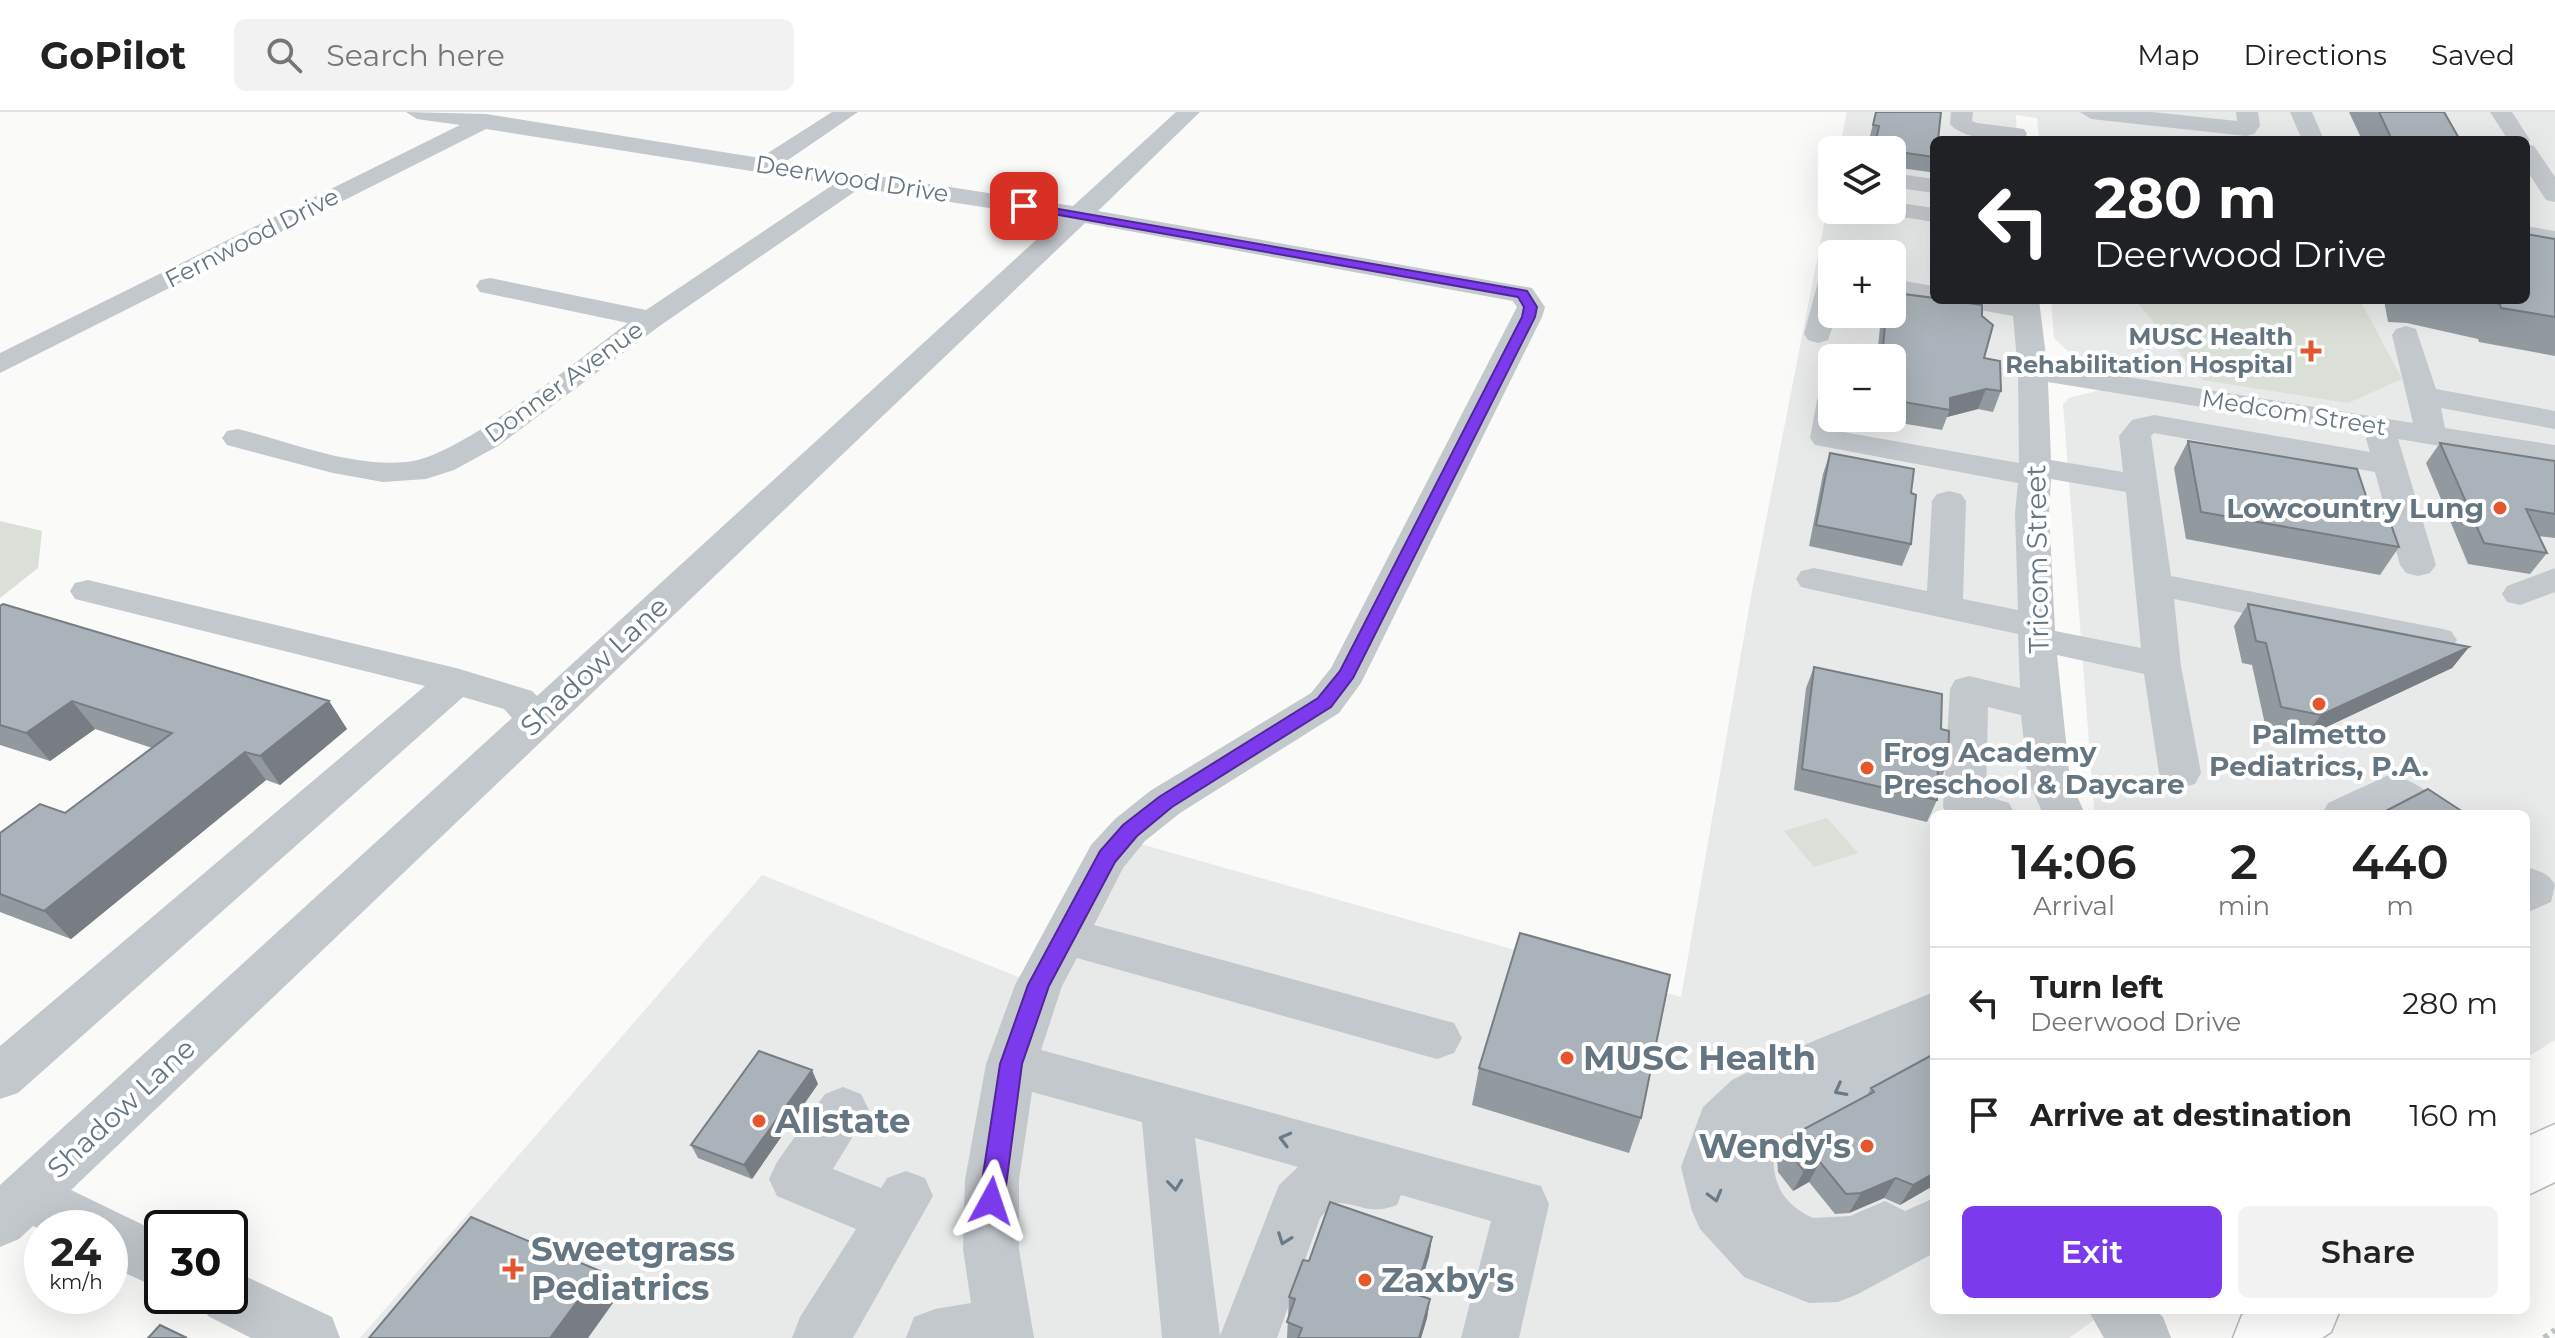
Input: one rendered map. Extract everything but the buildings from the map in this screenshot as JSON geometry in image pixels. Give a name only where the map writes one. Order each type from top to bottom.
[{"type":"main road","points":[[2530,1166],[2555,1150]]},
{"type":"main road","points":[[2265,1338],[2303,1314]]},
{"type":"street","name":"Deerwood Drive","points":[[417,112],[492,118],[1080,215],[1522,294],[1531,307],[1528,317],[1347,674],[1325,703],[1165,802],[1130,830],[1107,857],[1065,936]]},
{"type":"street","points":[[765,165],[847,112]]},
{"type":"street","name":"Shadow Lane","points":[[14,1208],[1189,112]]},
{"type":"street","points":[[1962,112],[1961,124],[1973,129],[2016,129]]},
{"type":"street","points":[[2091,112],[2246,129],[2249,126],[2247,112]]},
{"type":"street","points":[[2301,112],[2311,136]]},
{"type":"street","points":[[2501,112],[2519,136]]},
{"type":"street","name":"Fernwood Drive","points":[[0,364],[492,118]]},
{"type":"street","name":"Donner Avenue","points":[[238,438],[386,474],[425,469],[487,439],[651,319],[857,179]]},
{"type":"street","points":[[1906,182],[1930,185]]},
{"type":"street","points":[[1906,211],[1930,214]]},
{"type":"street","points":[[2530,235],[2555,239]]},
{"type":"street","points":[[2530,257],[2555,266]]},
{"type":"street","points":[[490,286],[651,319]]},
{"type":"street","points":[[1906,289],[1930,293]]},
{"type":"street","name":"Tricom Street","points":[[2026,305],[2033,371],[2035,472],[2032,513],[2040,706],[2049,780],[2062,810]]},
{"type":"street","points":[[1818,334],[1820,328]]},
{"type":"street","points":[[2406,335],[2431,435]]},
{"type":"street","name":"Medcom Street","points":[[2033,371],[2555,455]]},
{"type":"street","points":[[2423,396],[2555,420]]},
{"type":"street","points":[[2180,773],[2161,662],[2135,436],[2139,428],[2147,424],[2164,424],[2390,465]]},
{"type":"street","points":[[2379,427],[2418,565]]},
{"type":"street","points":[[1827,432],[1826,438],[2035,472],[2142,485]]},
{"type":"street","points":[[1944,607],[1949,501]]},
{"type":"street","points":[[1814,579],[1944,607],[2162,665],[2161,662]]},
{"type":"street","points":[[2520,594],[2555,579]]},
{"type":"street","points":[[2154,584],[2438,640]]},
{"type":"street","points":[[88,591],[456,681],[518,700],[536,720]]},
{"type":"street","points":[[0,1077],[456,681]]},
{"type":"street","points":[[1977,810],[1964,807],[1969,689],[2040,706]]},
{"type":"street","points":[[2351,810],[2391,789],[2420,810]]},
{"type":"street","points":[[935,1338],[1004,1332],[994,1283],[992,1180],[1011,1064],[1039,985],[1065,936],[1437,1038]]},
{"type":"street","points":[[1928,1028],[1817,1062],[1750,1096],[1721,1123],[1708,1167],[1719,1211],[1764,1258],[1809,1276],[1838,1275],[1930,1226]]},
{"type":"street","points":[[1928,1028],[1755,1135],[1747,1145],[1743,1165],[1755,1204],[1794,1237],[1813,1245],[1842,1245],[1863,1239],[1930,1203]]},
{"type":"street","points":[[1011,1064],[1522,1204],[1490,1338]]},
{"type":"street","points":[[1166,1107],[1191,1338]]},
{"type":"street","points":[[821,1338],[900,1207],[796,1179],[843,1110]]},
{"type":"street","points":[[1248,1338],[1298,1203],[1309,1189],[1325,1180],[1339,1175],[1516,1228]]},
{"type":"street","points":[[248,1306],[311,1338]]},
{"type":"street","points":[[2121,1314],[2142,1338]]},
{"type":"path","points":[[2544,1338],[2555,1330]]},
{"type":"shaded area","points":[[1847,112],[2555,112],[2555,455],[2095,381],[2090,365],[2074,357],[2054,338],[2051,304],[2530,304],[2530,136],[2039,136],[2037,118],[2016,115],[2017,136],[1930,136],[1930,304],[2025,304],[2064,810],[1930,810],[1930,1314],[2102,1314],[2069,1338],[360,1338],[762,875],[1039,985],[1123,839],[1681,997],[1750,602],[1818,255],[1818,328],[1906,328],[1906,240],[1821,240],[1824,224],[1906,224],[1906,136],[1842,136]]},
{"type":"shaded area","points":[[2138,304],[2362,304],[2402,379],[2348,403],[2203,380]]},
{"type":"shaded area","points":[[2100,390],[2555,462],[2555,1040],[2530,1056],[2530,810],[2095,810],[2063,404],[2069,398]]},
{"type":"shaded area","points":[[0,521],[42,531],[38,568],[0,598]]},
{"type":"shaded area","points":[[1827,818],[1858,853],[1814,867],[1784,831]]},
{"type":"place","name":"MUSC Health Rehabilitation Hospital","points":[[2311,351]]},
{"type":"place","name":"Lowcountry Lung","points":[[2500,508]]},
{"type":"place","name":"Palmetto Pediatrics, P.A.","points":[[2319,704]]},
{"type":"place","name":"Frog Academy Preschool & Daycare","points":[[1867,768]]},
{"type":"place","name":"MUSC Health","points":[[1567,1058]]},
{"type":"place","name":"Allstate","points":[[759,1121]]},
{"type":"place","name":"Wendy's","points":[[1867,1146]]},
{"type":"place","name":"Sweetgrass Pediatrics","points":[[513,1269]]},
{"type":"place","name":"Zaxby's","points":[[1365,1280]]},
{"type":"route","points":[[991,1201],[1011,1064],[1039,985],[1107,857],[1130,830],[1165,802],[1325,703],[1347,674],[1531,307],[1522,294],[1502,290],[1024,206]]}]
